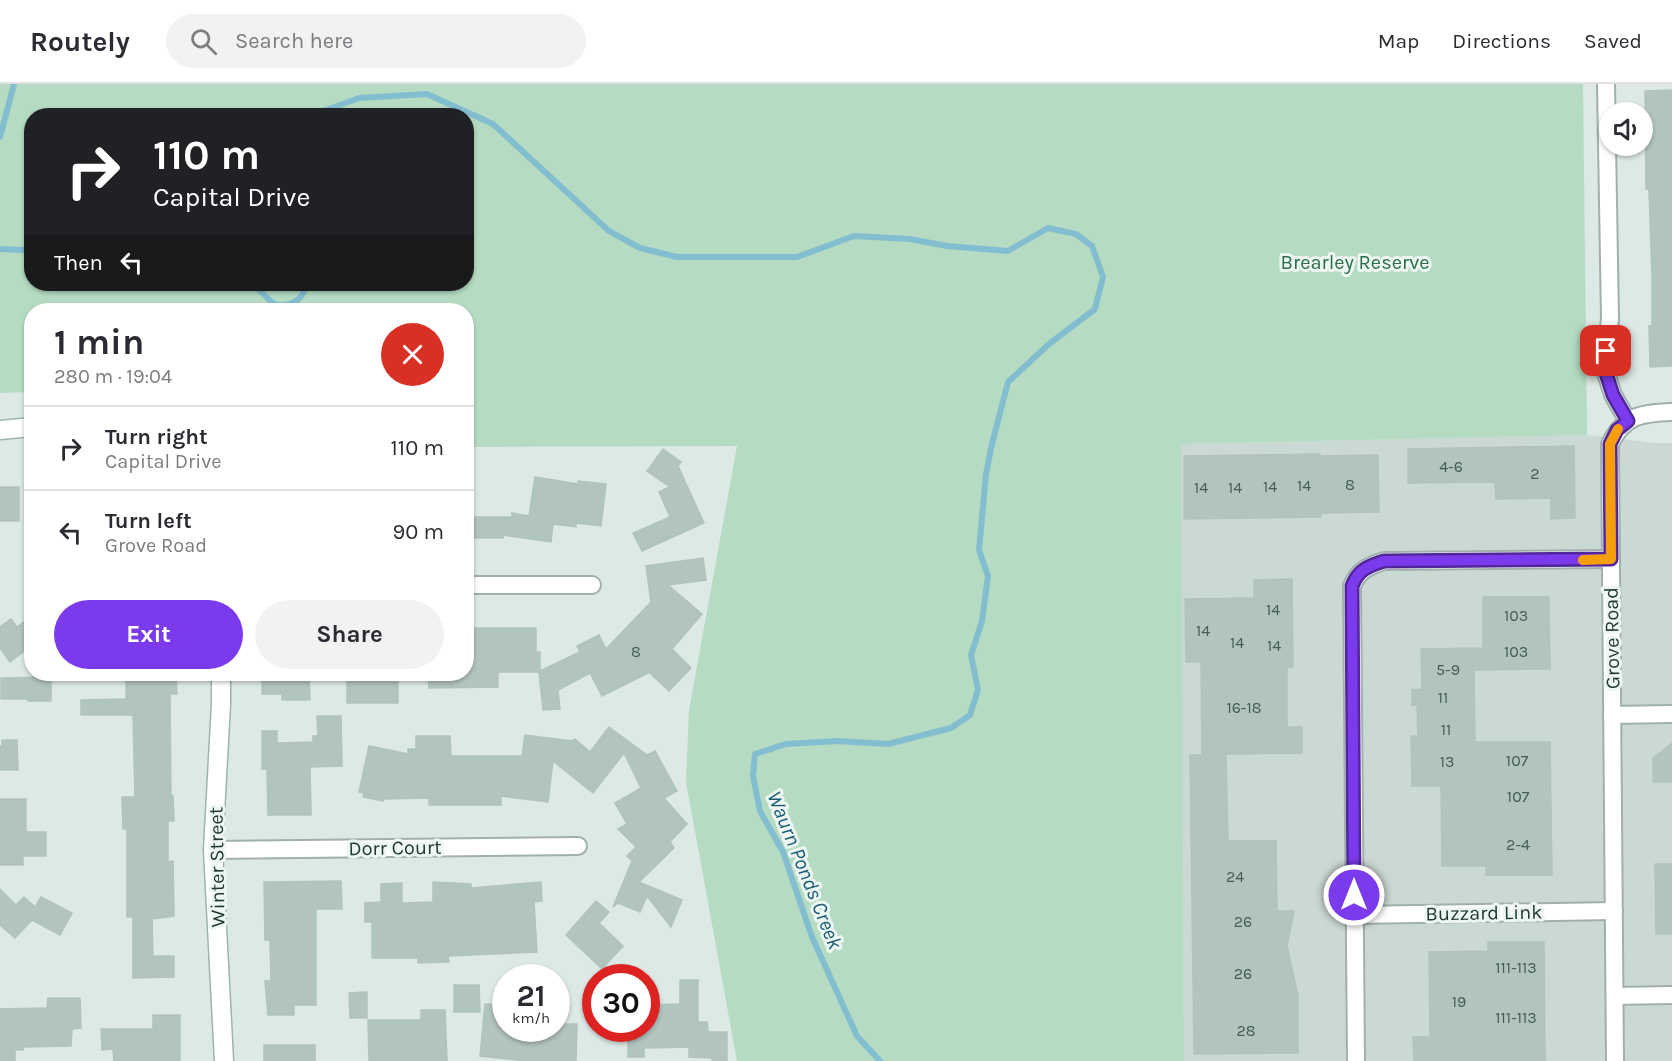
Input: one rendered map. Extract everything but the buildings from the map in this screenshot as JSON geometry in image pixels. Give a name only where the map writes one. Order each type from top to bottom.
[{"type":"street","points":[[1606,84],[1611,319],[1604,367],[1613,395],[1628,421],[1645,412],[1672,412]]},
{"type":"street","name":"Grove Road","points":[[1616,1061],[1610,444],[1617,430],[1628,421]]},
{"type":"street","points":[[0,430],[24,428]]},
{"type":"street","points":[[1356,1061],[1352,586],[1357,573],[1384,561],[1611,559]]},
{"type":"street","points":[[474,585],[592,585]]},
{"type":"street","name":"Winter Street","points":[[221,681],[222,704],[213,850],[224,1061]]},
{"type":"street","points":[[1612,715],[1672,714]]},
{"type":"street","name":"Dorr Court","points":[[213,850],[578,846]]},
{"type":"street","name":"Buzzard Link","points":[[1354,915],[1614,911]]},
{"type":"street","points":[[1615,996],[1672,995]]},
{"type":"shaded area","points":[[1587,435],[1672,443],[1672,1061],[1184,1061],[1180,444]]},
{"type":"green space","name":"Brearley Reserve","points":[[0,84],[1583,84],[1587,435],[1181,444],[1184,1061],[737,1061],[686,782],[689,710],[737,446],[474,447],[474,303],[24,303],[24,392],[0,393]]},
{"type":"waterway","name":"Waurn Ponds Creek","points":[[0,137],[14,84]]},
{"type":"waterway","name":"Waurn Ponds Creek","points":[[332,108],[359,98],[427,94],[458,108]]},
{"type":"waterway","name":"Waurn Ponds Creek","points":[[474,115],[493,124],[609,231],[640,248],[677,257],[797,257],[854,236],[910,239],[947,246],[1008,251],[1048,228],[1076,234],[1092,246],[1103,277],[1095,309],[1049,344],[1008,382],[986,474],[979,550],[988,576],[982,621],[971,655],[978,690],[970,715],[951,728],[888,744],[837,741],[786,744],[755,754],[753,776],[760,811],[783,852],[812,937],[857,1036],[880,1061]]},
{"type":"waterway","name":"Waurn Ponds Creek","points":[[0,249],[24,250]]},
{"type":"waterway","name":"Waurn Ponds Creek","points":[[260,291],[274,303]]},
{"type":"waterway","name":"Waurn Ponds Creek","points":[[291,303],[299,299],[304,291]]},
{"type":"slow traffic","points":[[1583,560],[1611,559],[1610,444],[1618,429]]},
{"type":"route","points":[[1354,895],[1352,586],[1357,573],[1384,561],[1611,559],[1610,444],[1617,430],[1628,421],[1613,395],[1604,367],[1606,351]]}]
